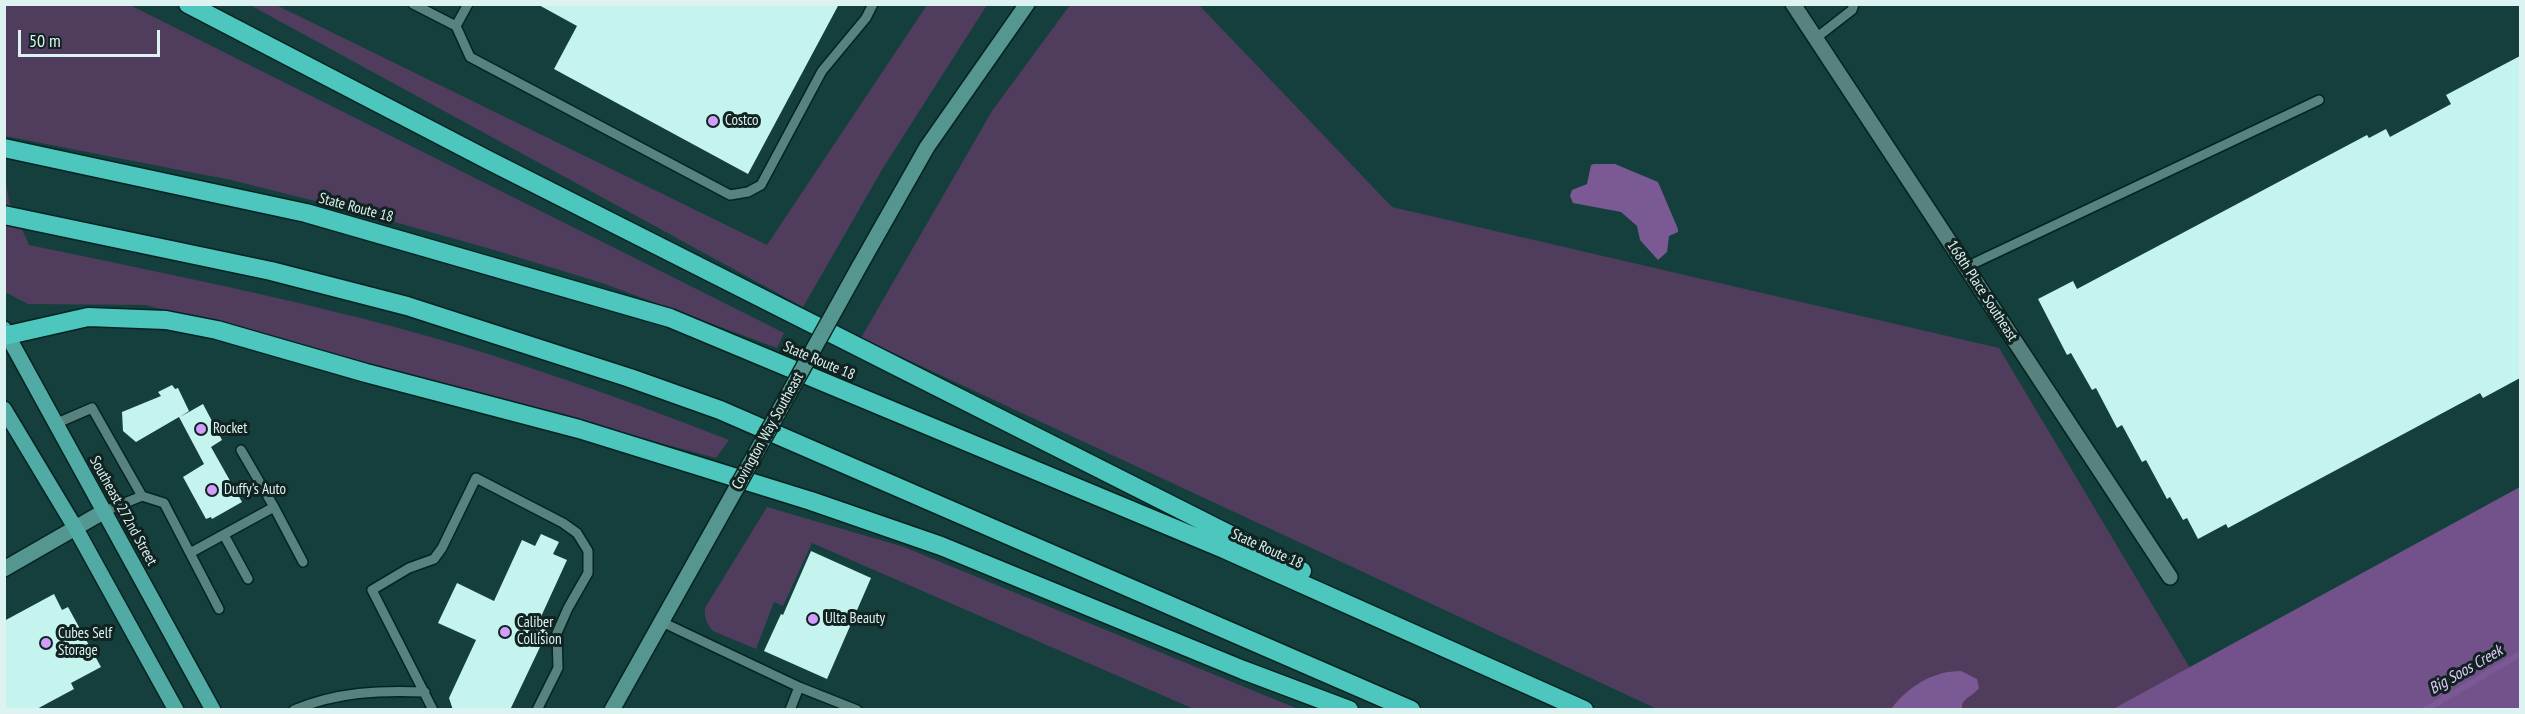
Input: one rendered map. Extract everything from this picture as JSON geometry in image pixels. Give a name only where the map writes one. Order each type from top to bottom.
[{"type":"highway","points":[[188,4],[501,166],[1488,665]]},
{"type":"highway","name":"State Route 18","points":[[4,148],[306,213],[670,318],[1224,549],[1488,665],[1584,710]]},
{"type":"highway","points":[[11,217],[271,272],[395,303],[630,378],[720,410],[1411,710]]},
{"type":"highway","points":[[6,334],[88,316],[166,320],[217,330],[366,373],[579,429],[812,501],[941,546],[1244,670],[1349,710]]},
{"type":"main road","name":"Southeast 272nd Street","points":[[6,334],[213,710]]},
{"type":"main road","points":[[4,409],[76,529],[176,710]]},
{"type":"street","name":"Covington Way Southeast","points":[[612,710],[927,147],[1027,4]]},
{"type":"street","name":"168th Place Southeast","points":[[1794,4],[2170,577]]},
{"type":"street","points":[[4,569],[103,512]]},
{"type":"lane","points":[[413,4],[456,26],[470,57],[730,195],[748,192],[761,185],[822,71],[866,18],[873,4]]},
{"type":"lane","points":[[456,26],[468,4]]},
{"type":"lane","points":[[1816,38],[1852,6]]},
{"type":"lane","points":[[1966,267],[2319,100]]},
{"type":"lane","points":[[55,424],[92,408],[141,496]]},
{"type":"lane","points":[[241,450],[303,562]]},
{"type":"lane","points":[[431,709],[425,692],[372,590],[409,568],[434,559],[442,548],[476,478],[563,523],[577,533],[588,550],[588,573],[557,633],[558,668],[537,710]]},
{"type":"lane","points":[[103,512],[141,496],[164,503],[219,609]]},
{"type":"lane","points":[[190,553],[273,507]]},
{"type":"lane","points":[[224,535],[248,579]]},
{"type":"lane","points":[[662,622],[799,687],[857,710]]},
{"type":"lane","points":[[790,710],[799,687]]},
{"type":"lane","points":[[294,710],[342,695],[392,690],[425,692]]},
{"type":"shaded area","points":[[4,5],[130,5],[784,333],[777,348],[602,283],[355,211],[231,180],[5,136]]},
{"type":"shaded area","points":[[250,5],[276,5],[767,245],[927,5],[987,5],[883,168],[803,307]]},
{"type":"shaded area","points":[[1070,5],[1199,5],[1392,207],[1999,348],[2190,668],[2113,709],[1657,709],[861,338],[992,111]]},
{"type":"shaded area","points":[[1615,164],[1658,182],[1678,232],[1669,236],[1667,252],[1658,260],[1640,240],[1637,226],[1621,212],[1573,203],[1570,196],[1572,190],[1587,184],[1591,165]]},
{"type":"shaded area","points":[[4,173],[9,201],[29,245],[252,292],[417,333],[569,381],[729,440],[716,458],[146,305],[28,304],[5,292]]},
{"type":"shaded area","points":[[2520,487],[2520,709],[2113,709]]},
{"type":"shaded area","points":[[767,507],[904,547],[1298,709],[1194,709],[812,543],[783,606],[774,602],[756,649],[713,631],[706,621],[705,608]]},
{"type":"shaded area","points":[[1961,671],[1977,679],[1979,688],[1964,701],[1962,709],[1891,709],[1913,687],[1931,677]]},
{"type":"building","name":"Costco","points":[[537,4],[839,4],[748,174],[554,69],[577,26]]},
{"type":"building","points":[[2520,56],[2520,378],[2483,398],[2480,393],[2228,528],[2226,524],[2198,539],[2187,518],[2183,520],[2170,497],[2167,499],[2146,460],[2142,462],[2122,425],[2117,428],[2096,388],[2092,390],[2071,353],[2067,355],[2038,299],[2073,281],[2077,289],[2367,135],[2369,138],[2386,129],[2390,137],[2451,104],[2446,95]]},
{"type":"building","points":[[172,385],[175,389],[178,388],[189,411],[180,417],[203,404],[222,440],[211,447],[242,502],[212,519],[211,517],[206,519],[183,477],[204,464],[179,417],[136,442],[123,431],[122,412],[161,396],[158,392]]},
{"type":"building","points":[[541,534],[559,542],[553,554],[567,560],[539,621],[550,626],[510,710],[453,710],[449,698],[476,640],[438,623],[457,583],[494,601],[522,540],[535,546]]},
{"type":"building","name":"Ulta Beauty","points":[[811,551],[871,578],[827,679],[764,651],[781,614],[783,615]]},
{"type":"building","name":"Cubes Self Storage","points":[[54,594],[62,610],[68,607],[101,667],[71,683],[74,689],[35,710],[4,710],[4,621]]},
{"type":"waterway","name":"Big Soos Creek","points":[[2425,710],[2520,654]]},
{"type":"place","name":"Costco","points":[[713,121]]},
{"type":"place","name":"Rocket","points":[[201,429]]},
{"type":"place","name":"Duffy's Auto","points":[[212,490]]},
{"type":"place","name":"Ulta Beauty","points":[[813,619]]},
{"type":"place","name":"Caliber Collision","points":[[505,632]]},
{"type":"place","name":"Cubes Self Storage","points":[[46,643]]}]
